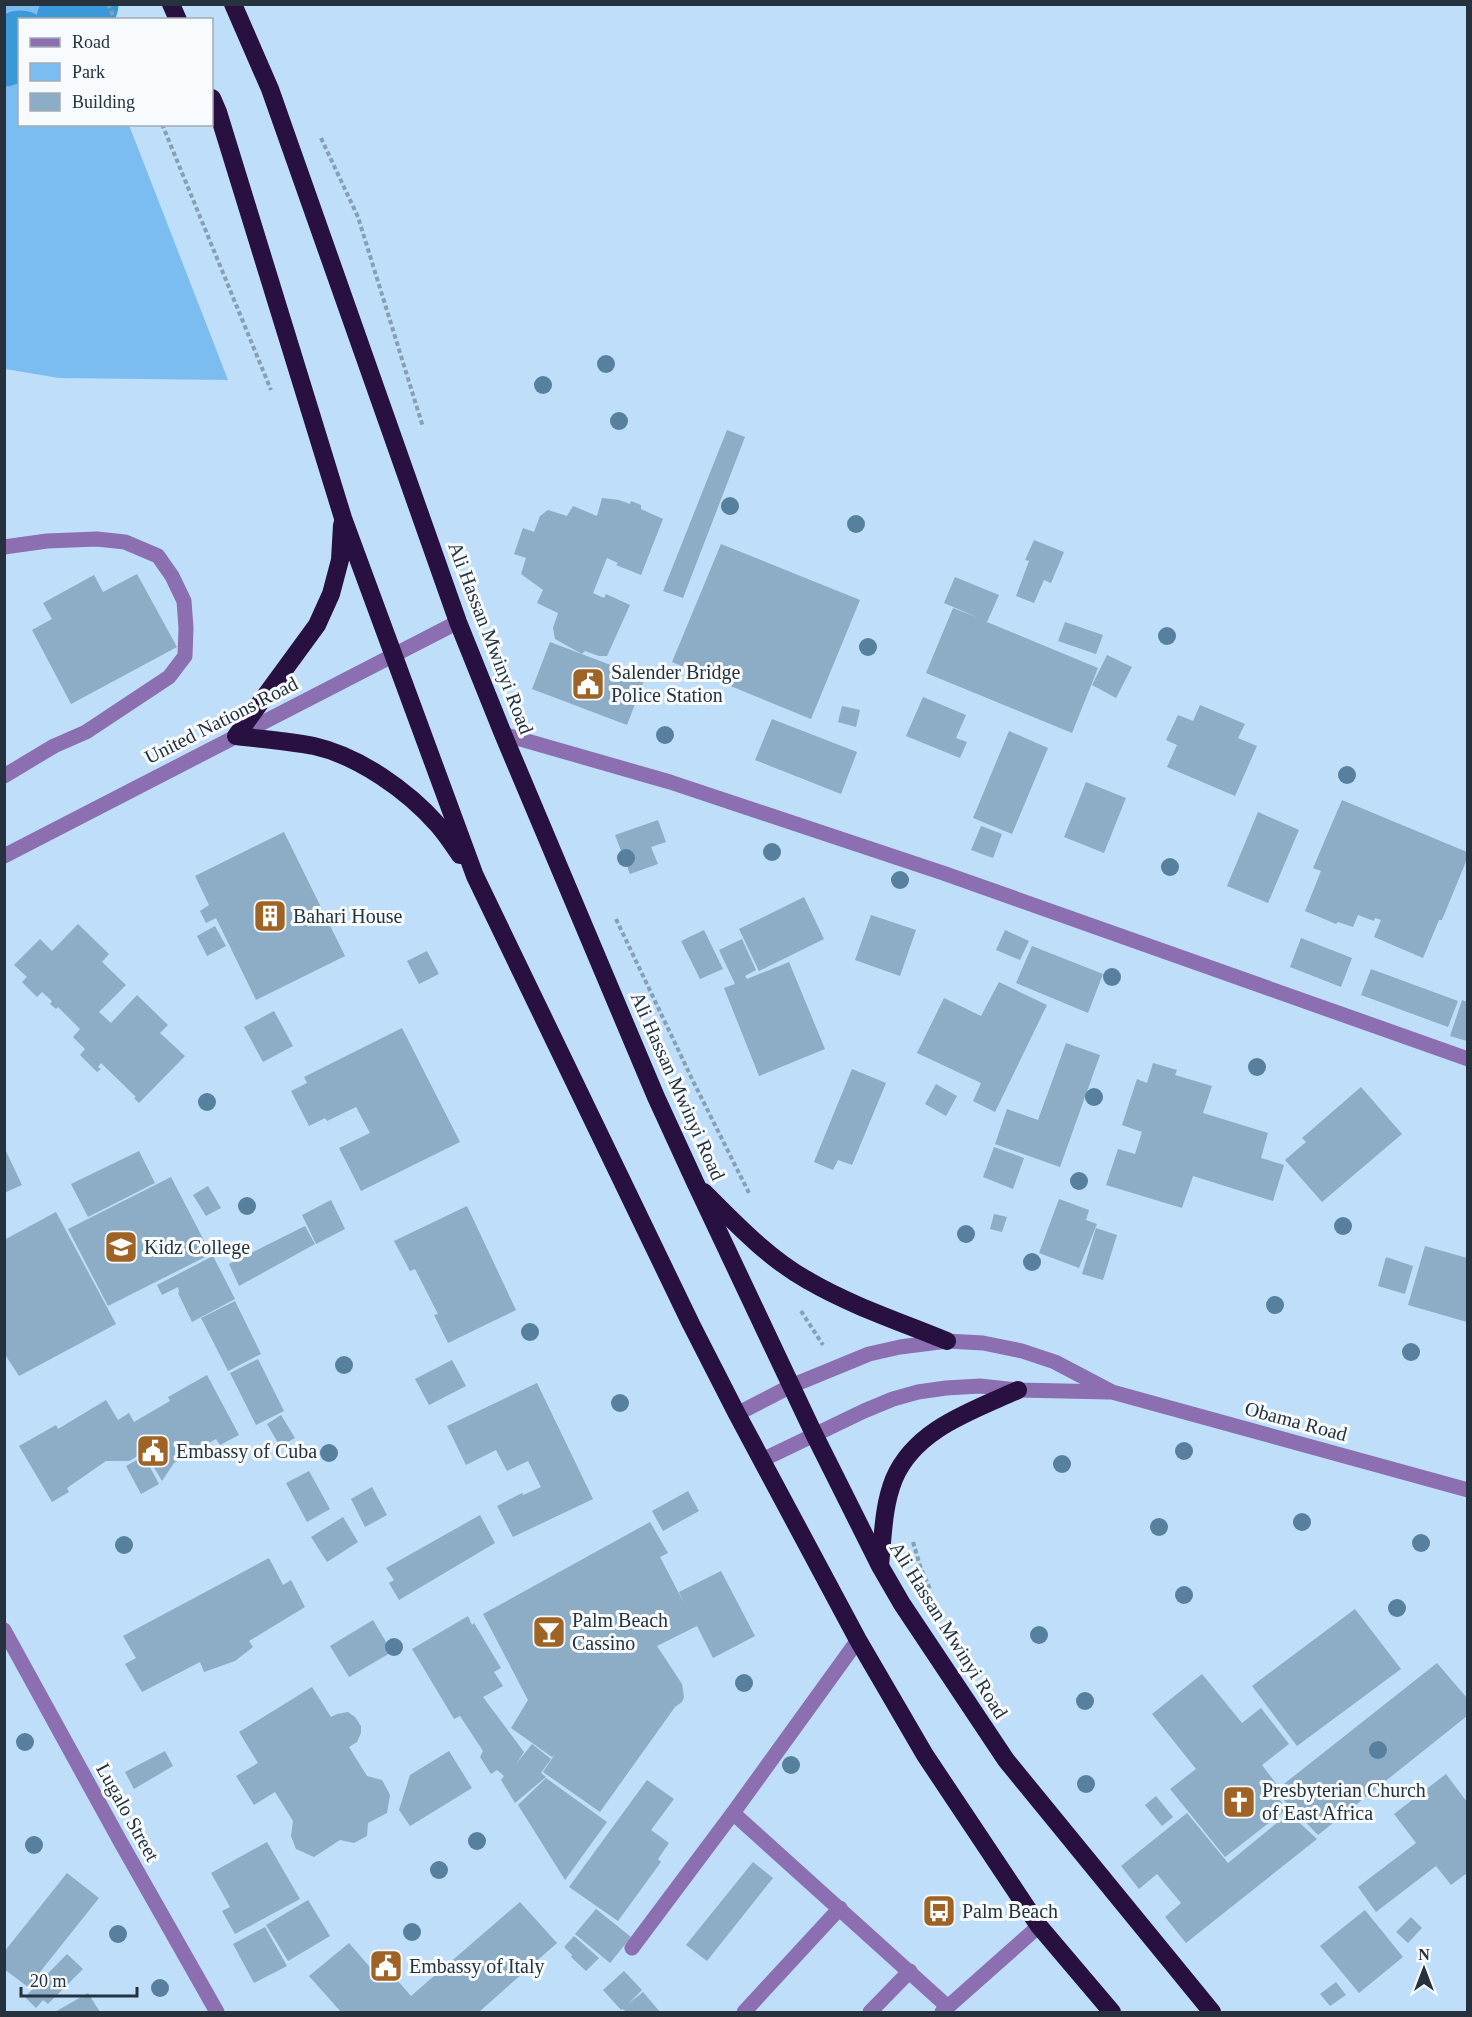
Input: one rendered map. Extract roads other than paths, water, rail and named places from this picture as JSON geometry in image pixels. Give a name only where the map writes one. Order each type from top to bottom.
[{"type":"highway","points":[[171,4],[177,18]]},
{"type":"highway","name":"Ali Hassan Mwinyi Road","points":[[233,4],[270,89],[458,622],[503,734],[656,1097],[813,1434],[880,1566],[902,1604],[1006,1760],[1212,2013]]},
{"type":"highway","points":[[215,105],[343,518],[475,876],[736,1414],[858,1640],[926,1755],[1039,1926],[1112,2013]]},
{"type":"highway","points":[[343,518],[340,560],[332,594],[317,625],[236,736],[316,747],[351,760],[374,772],[399,788],[439,825],[475,876]]},
{"type":"highway","points":[[695,1182],[760,1247],[807,1280],[846,1299],[947,1341]]},
{"type":"highway","points":[[880,1566],[886,1508],[894,1479],[908,1456],[927,1436],[945,1425],[1018,1390]]},
{"type":"street","points":[[4,547],[46,541],[97,538],[125,542],[158,556],[172,576],[184,602],[186,628],[184,656],[169,677],[86,732],[54,746],[4,777]]},
{"type":"street","name":"United Nations Road","points":[[4,856],[458,622]]},
{"type":"street","points":[[503,734],[670,782],[897,858],[1467,1059]]},
{"type":"street","points":[[736,1414],[791,1386],[870,1354],[900,1347],[947,1341],[983,1343],[1022,1351],[1054,1362],[1112,1392]]},
{"type":"street","points":[[762,1460],[873,1407],[918,1392],[980,1386],[1018,1390],[1112,1392]]},
{"type":"street","name":"Obama Road","points":[[1112,1392],[1467,1490]]},
{"type":"street","name":"Lugalo Street","points":[[4,1630],[217,2013]]},
{"type":"street","points":[[632,1948],[858,1640]]},
{"type":"street","points":[[733,1813],[910,1971],[945,2010],[1039,1926]]},
{"type":"street","points":[[744,2013],[840,1908]]},
{"type":"street","points":[[870,2013],[910,1971]]},
{"type":"waterway","points":[[73,18],[84,4]]},
{"type":"waterway","points":[[4,52],[18,46]]},
{"type":"place","name":"Salender Bridge Police Station","points":[[588,684]]},
{"type":"place","name":"Bahari House","points":[[270,916]]},
{"type":"place","name":"Kidz College","points":[[121,1247]]},
{"type":"place","name":"Embassy of Cuba","points":[[153,1451]]},
{"type":"place","name":"Palm Beach Cassino","points":[[549,1632]]},
{"type":"place","name":"Presbyterian Church of East Africa","points":[[1239,1802]]},
{"type":"place","name":"Palm Beach","points":[[939,1911]]},
{"type":"place","name":"Embassy of Italy","points":[[386,1966]]}]
